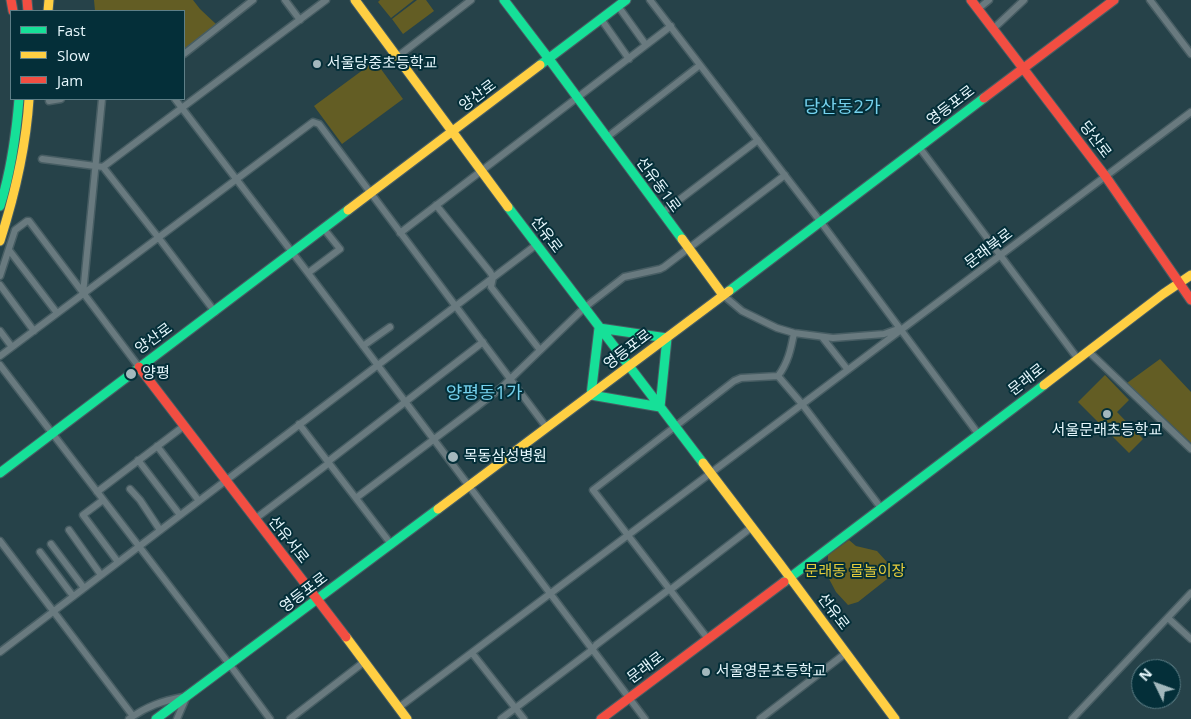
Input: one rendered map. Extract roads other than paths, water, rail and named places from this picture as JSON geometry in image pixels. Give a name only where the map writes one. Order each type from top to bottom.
[{"type":"main road","name":"선유로","points":[[355,0],[536,245],[896,719]]},
{"type":"main road","name":"선유동1로","points":[[504,0],[723,295]]},
{"type":"main road","name":"양산로","points":[[0,473],[626,0]]},
{"type":"main road","name":"당산로","points":[[971,0],[1106,177],[1191,300]]},
{"type":"main road","name":"영등포로","points":[[156,719],[629,367],[1114,0]]},
{"type":"main road","points":[[0,206],[11,163],[19,100]]},
{"type":"main road","points":[[0,241],[22,161],[30,100]]},
{"type":"main road","points":[[28,119],[33,100]]},
{"type":"main road","name":"문래로","points":[[601,719],[979,435],[1088,350],[1191,275]]},
{"type":"main road","points":[[599,328],[667,338],[660,407],[591,395],[599,328]]},
{"type":"main road","name":"선유서로","points":[[139,367],[407,719]]},
{"type":"street","points":[[185,53],[253,0]]},
{"type":"street","points":[[285,0],[300,20]]},
{"type":"street","points":[[100,167],[326,0]]},
{"type":"street","points":[[398,57],[471,0]]},
{"type":"street","points":[[650,0],[785,175],[979,435]]},
{"type":"street","points":[[978,9],[989,0]]},
{"type":"street","points":[[993,29],[1024,0]]},
{"type":"street","points":[[1150,0],[1191,54]]},
{"type":"street","points":[[618,6],[646,45]]},
{"type":"street","points":[[601,19],[629,59]]},
{"type":"street","points":[[400,233],[671,26]]},
{"type":"street","points":[[606,138],[700,64]]},
{"type":"street","points":[[49,101],[54,100]]},
{"type":"street","points":[[83,294],[100,167],[102,100]]},
{"type":"street","points":[[176,100],[293,252],[644,719]]},
{"type":"street","name":"문래북로","points":[[398,708],[1191,112]]},
{"type":"street","points":[[0,356],[236,178],[315,122],[547,428]]},
{"type":"street","points":[[662,213],[758,140]]},
{"type":"street","points":[[919,146],[1078,358]]},
{"type":"street","points":[[42,159],[100,167],[158,237],[214,312]]},
{"type":"street","points":[[356,498],[478,406],[510,379],[584,308],[624,277],[660,269],[785,175]]},
{"type":"street","points":[[436,205],[494,277]]},
{"type":"street","name":"선유서로","points":[[9,250],[15,230],[29,221],[139,367]]},
{"type":"street","points":[[308,273],[340,249],[324,229]]},
{"type":"street","points":[[0,652],[536,245]]},
{"type":"street","points":[[9,250],[57,314]]},
{"type":"street","points":[[0,276],[9,250]]},
{"type":"street","points":[[494,277],[491,287],[540,350]]},
{"type":"street","points":[[0,285],[34,331]]},
{"type":"street","points":[[723,295],[742,311],[755,318],[794,333],[833,338],[884,334],[898,329],[901,330]]},
{"type":"street","points":[[363,346],[390,327]]},
{"type":"street","points":[[0,331],[12,347]]},
{"type":"street","points":[[778,376],[791,350],[794,333]]},
{"type":"street","points":[[822,337],[848,370]]},
{"type":"street","points":[[255,519],[483,342]]},
{"type":"street","points":[[1088,350],[1191,449]]},
{"type":"street","points":[[0,364],[270,719]]},
{"type":"street","points":[[0,377],[6,373]]},
{"type":"street","points":[[778,376],[802,404],[881,508]]},
{"type":"street","points":[[708,638],[593,490],[734,381],[741,378],[778,376]]},
{"type":"street","points":[[300,424],[391,544]]},
{"type":"street","points":[[97,492],[184,426]]},
{"type":"street","points":[[157,446],[199,501]]},
{"type":"street","points":[[138,460],[180,515]]},
{"type":"street","points":[[130,489],[140,500],[160,530]]},
{"type":"street","points":[[103,500],[83,515],[118,562]]},
{"type":"street","points":[[501,719],[752,527]]},
{"type":"street","points":[[69,530],[101,575]]},
{"type":"street","points":[[0,541],[131,718],[156,703],[187,696]]},
{"type":"street","points":[[51,544],[84,588]]},
{"type":"street","points":[[40,552],[74,596]]},
{"type":"street","points":[[1072,719],[1191,593]]},
{"type":"street","points":[[1168,618],[1191,639]]},
{"type":"street","points":[[472,653],[524,719]]},
{"type":"street","points":[[764,718],[846,653]]},
{"type":"street","points":[[290,719],[364,662]]},
{"type":"street","points":[[178,719],[187,696]]},
{"type":"place","name":"서울당중초등학교","points":[[317,64]]},
{"type":"place","name":"양평","points":[[131,374]]},
{"type":"place","name":"서울문래초등학교","points":[[1107,414]]},
{"type":"place","name":"목동삼성병원","points":[[453,457]]},
{"type":"place","name":"서울영문초등학교","points":[[706,672]]},
{"type":"district","name":"당산동2가","points":[[842,108]]},
{"type":"district","name":"양평동1가","points":[[484,394]]},
{"type":"park label","name":"문래동 물놀이장","points":[[855,572]]}]
